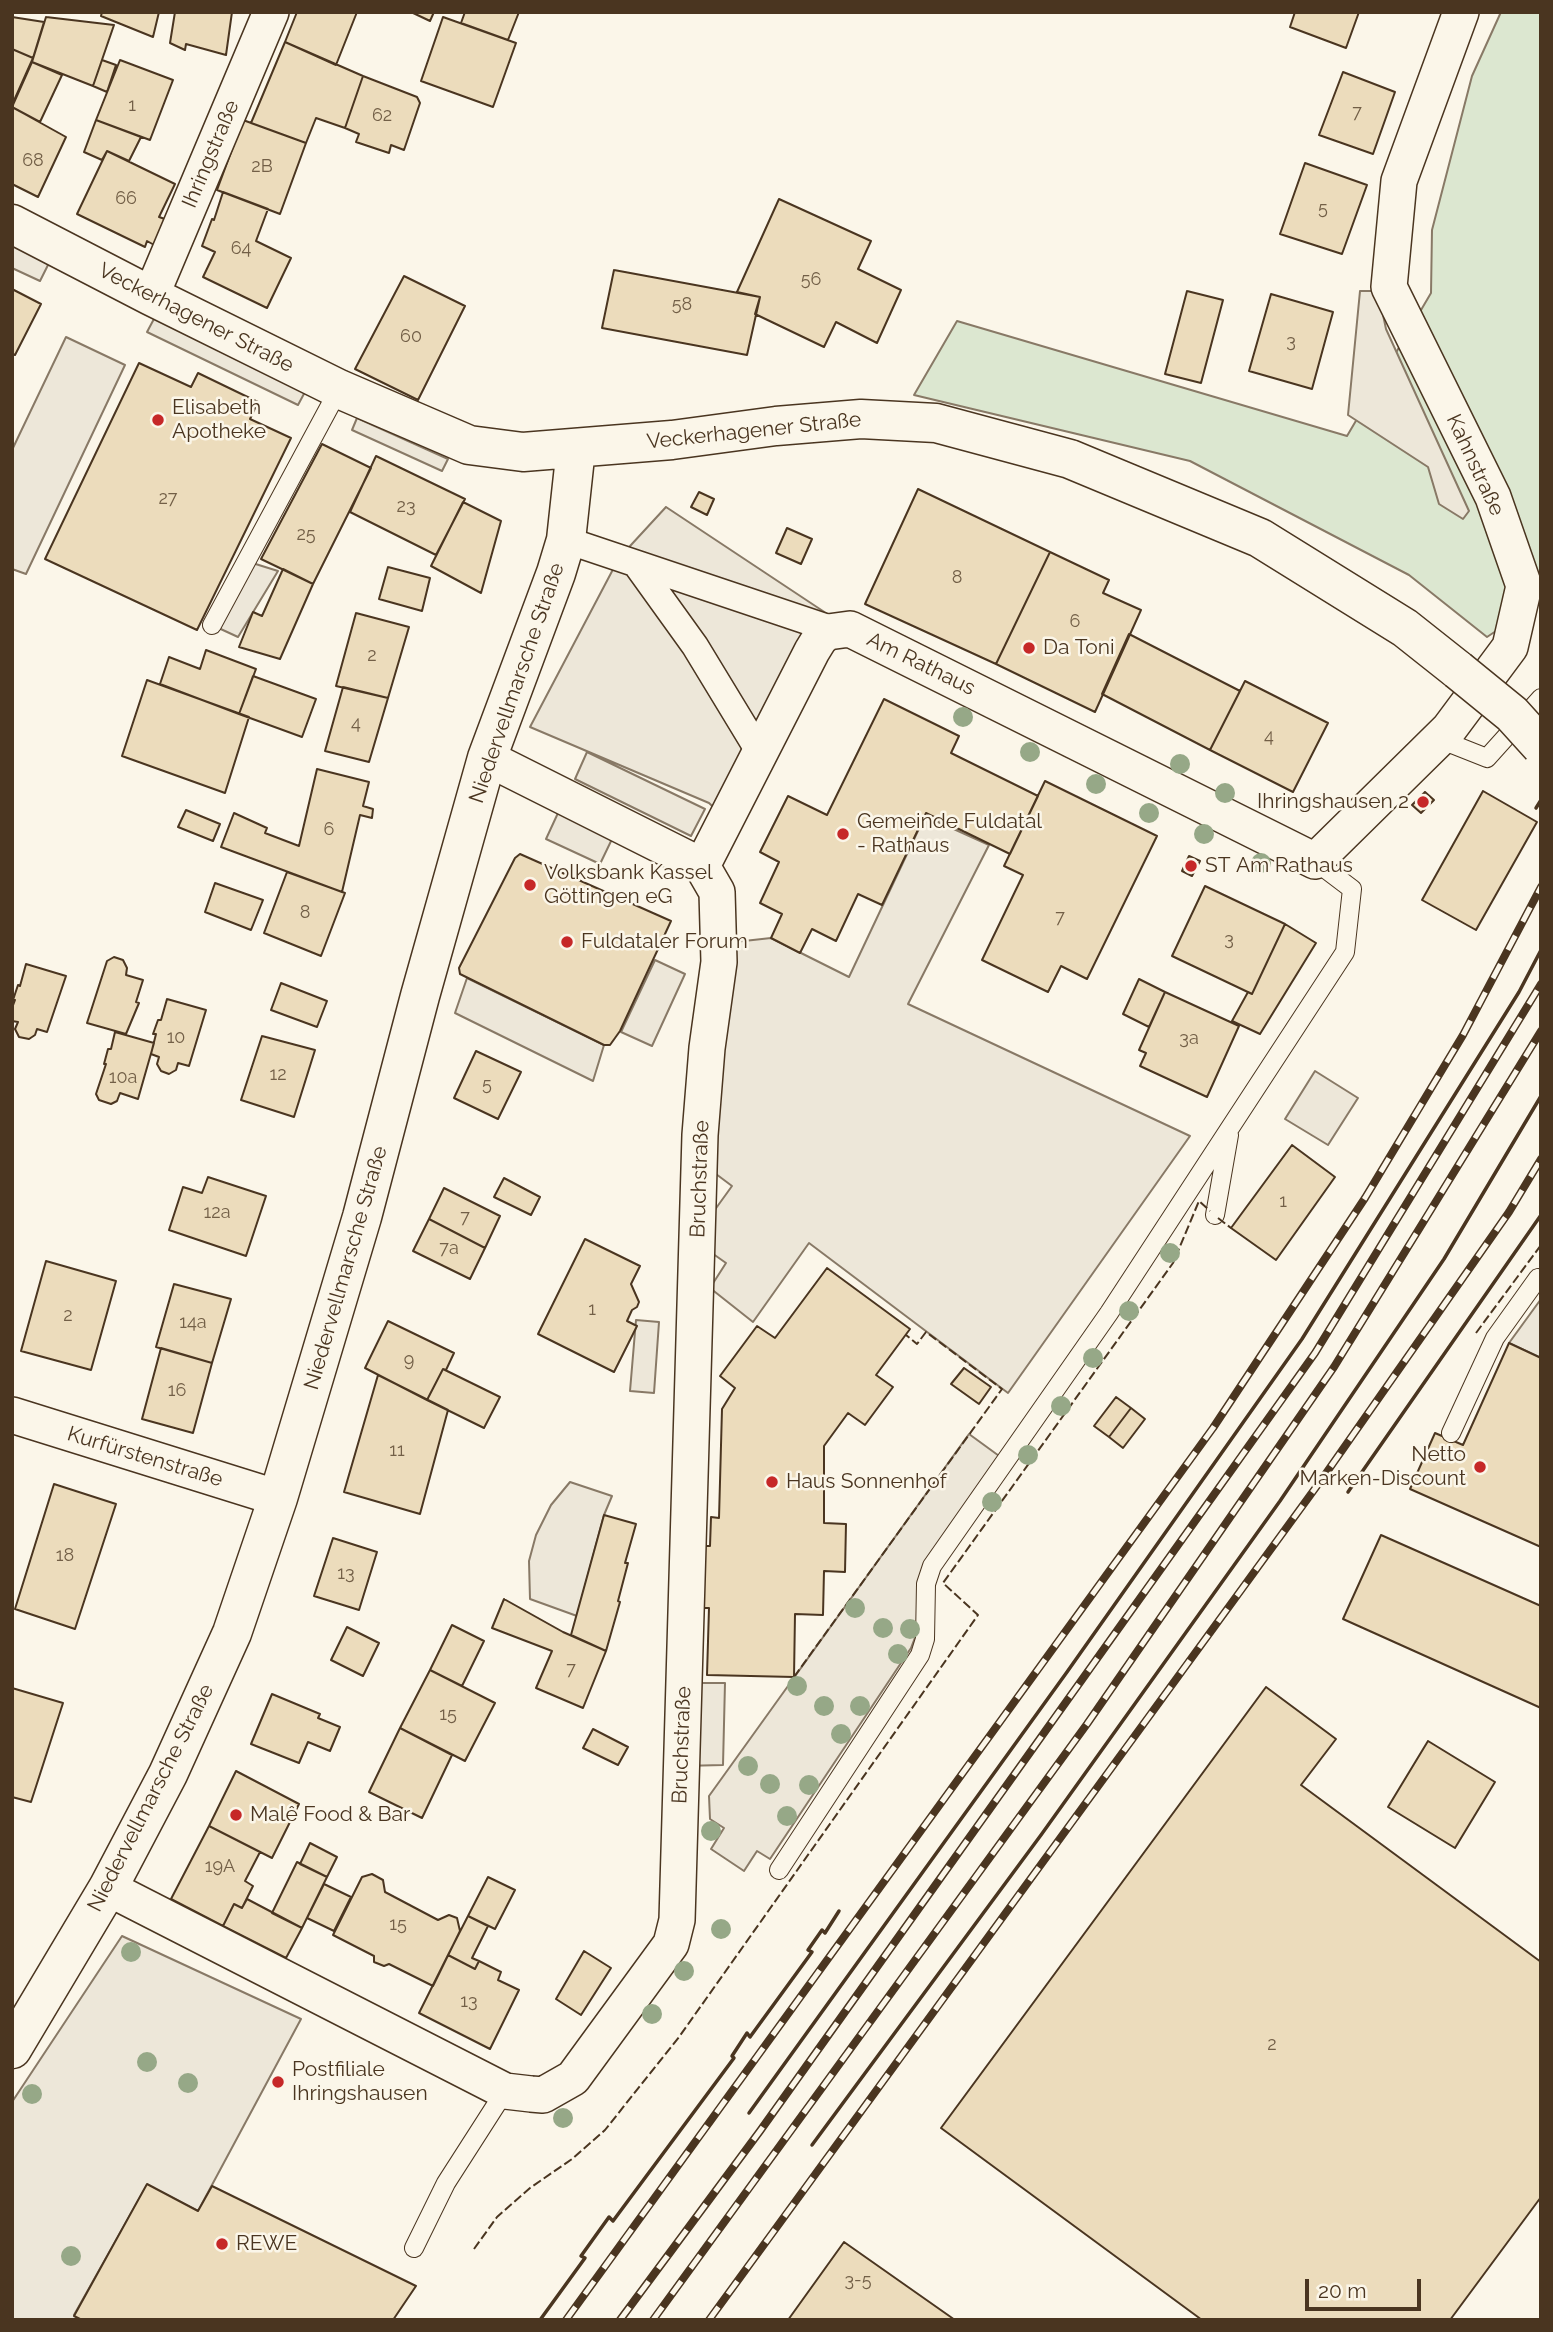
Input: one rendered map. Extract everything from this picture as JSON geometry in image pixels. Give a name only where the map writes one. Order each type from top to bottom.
[{"type":"street","name":"Ihringstraße","points":[[151,296],[271,12]]},
{"type":"street","name":"Kahnstraße","points":[[1315,861],[1449,729],[1510,647],[1530,606],[1493,497],[1389,287],[1399,181],[1461,12]]},
{"type":"street","name":"Veckerhagener Straße","points":[[12,224],[339,389],[469,445],[523,452],[672,440],[776,426],[860,419],[936,423],[1070,459],[1260,538],[1405,628],[1511,714],[1541,746]]},
{"type":"street","name":"Niedervellmarsche Straße","points":[[12,2049],[108,1888],[168,1774],[232,1633],[278,1498],[362,1217],[486,758],[566,540],[576,448]]},
{"type":"street","points":[[566,540],[834,630]]},
{"type":"street","points":[[636,564],[695,646],[760,752]]},
{"type":"street","name":"Am Rathaus","points":[[834,630],[850,629],[880,643],[1315,861]]},
{"type":"street","points":[[486,758],[702,866],[812,651],[820,638],[834,630]]},
{"type":"street","name":"Bruchstraße","points":[[108,1888],[505,2091],[543,2095],[573,2078],[671,1944],[677,1920],[700,1135],[707,1048],[719,962],[717,891],[702,866]]},
{"type":"street","name":"Kurfürstenstraße","points":[[12,1415],[278,1498]]},
{"type":"lane","points":[[212,625],[339,389]]},
{"type":"lane","points":[[1438,739],[1487,758],[1541,698]]},
{"type":"lane","points":[[779,1870],[920,1655],[925,1639],[926,1584],[932,1566],[1109,1313],[1345,952],[1352,889],[1315,861]]},
{"type":"lane","points":[[1215,1215],[1231,1125]]},
{"type":"lane","points":[[1451,1433],[1495,1338],[1540,1277]]},
{"type":"lane","points":[[414,2248],[446,2183],[505,2091]]},
{"type":"green space","points":[[1501,12],[1541,12],[1541,601],[1487,637],[1409,575],[1190,461],[914,395],[957,321],[1347,436],[1431,293],[1432,230],[1472,76]]},
{"type":"shaded area","points":[[12,245],[49,263],[40,281],[12,268]]},
{"type":"shaded area","points":[[1360,291],[1378,291],[1386,329],[1469,511],[1463,519],[1439,504],[1428,467],[1348,415]]},
{"type":"shaded area","points":[[155,317],[306,390],[298,405],[147,332]]},
{"type":"shaded area","points":[[66,337],[125,365],[26,574],[12,569],[12,450]]},
{"type":"shaded area","points":[[357,418],[448,459],[442,471],[352,430]]},
{"type":"shaded area","points":[[666,507],[850,629],[834,630],[726,819],[709,803],[530,727],[619,558]]},
{"type":"shaded area","points":[[246,561],[278,571],[238,637],[212,625]]},
{"type":"shaded area","points":[[587,752],[705,809],[691,836],[575,779]]},
{"type":"shaded area","points":[[558,813],[613,837],[600,864],[546,839]]},
{"type":"shaded area","points":[[925,816],[989,845],[908,1004],[1190,1136],[1008,1393],[809,1243],[753,1322],[710,1288],[726,1263],[709,1251],[714,1211],[732,1186],[708,1168],[735,942],[771,938],[849,977]]},
{"type":"shaded area","points":[[655,960],[685,974],[652,1046],[621,1032]]},
{"type":"shaded area","points":[[467,978],[604,1045],[593,1081],[455,1013]]},
{"type":"shaded area","points":[[1315,1071],[1358,1098],[1328,1145],[1285,1119]]},
{"type":"shaded area","points":[[1541,1299],[1541,1358],[1509,1343]]},
{"type":"shaded area","points":[[636,1320],[659,1322],[654,1393],[630,1391]]},
{"type":"shaded area","points":[[969,1434],[1006,1461],[932,1566],[926,1609],[911,1648],[770,1859],[757,1851],[744,1871],[711,1849],[724,1828],[710,1819],[709,1796]]},
{"type":"shaded area","points":[[570,1482],[612,1496],[604,1515],[577,1616],[530,1599],[529,1561],[536,1535],[551,1505]]},
{"type":"shaded area","points":[[684,1683],[725,1683],[723,1765],[682,1766]]},
{"type":"shaded area","points":[[122,1936],[301,2019],[198,2211],[147,2185],[74,2315],[82,2320],[12,2320],[12,2102]]},
{"type":"building","points":[[102,12],[159,12],[153,37],[101,16]]},
{"type":"building","points":[[175,12],[232,12],[226,55],[186,44],[185,50],[170,43]]},
{"type":"building","points":[[297,12],[357,12],[336,65],[285,42]]},
{"type":"building","points":[[411,12],[434,12],[430,21]]},
{"type":"building","points":[[465,12],[519,12],[508,40],[461,23]]},
{"type":"building","points":[[1295,12],[1359,12],[1346,48],[1290,27]]},
{"type":"building","points":[[12,17],[44,22],[33,58],[12,49]]},
{"type":"building","points":[[46,17],[114,25],[93,86],[32,62]]},
{"type":"building","points":[[443,17],[516,43],[493,107],[421,81]]},
{"type":"building","points":[[285,42],[363,76],[345,128],[316,118],[306,143],[251,123]]},
{"type":"building","points":[[12,49],[33,58],[12,105]]},
{"type":"building","points":[[102,60],[116,65],[107,92],[93,86]]},
{"type":"building","points":[[120,60],[173,80],[150,140],[96,120]]},
{"type":"building","points":[[32,62],[62,75],[40,122],[12,107]]},
{"type":"building","points":[[1343,72],[1395,92],[1373,154],[1319,135]]},
{"type":"building","points":[[363,76],[417,97],[420,103],[404,150],[391,145],[389,153],[356,142],[359,134],[345,128]]},
{"type":"building","points":[[12,107],[66,137],[38,197],[12,184]]},
{"type":"building","points":[[96,120],[141,137],[129,161],[107,151],[102,160],[84,152]]},
{"type":"building","points":[[243,120],[306,143],[280,214],[217,190]]},
{"type":"building","points":[[107,151],[175,184],[159,217],[168,220],[156,246],[147,241],[145,247],[77,214]]},
{"type":"building","points":[[1305,163],[1367,185],[1342,254],[1280,234]]},
{"type":"building","points":[[223,192],[268,209],[256,241],[291,258],[267,308],[203,277],[215,252],[202,246]]},
{"type":"building","points":[[779,199],[871,241],[858,269],[901,290],[877,343],[836,322],[824,347],[755,314],[760,297],[737,292]]},
{"type":"building","points":[[614,270],[760,297],[747,355],[602,328]]},
{"type":"building","points":[[404,276],[465,306],[418,400],[355,369]]},
{"type":"building","points":[[12,289],[41,304],[15,355],[12,354]]},
{"type":"building","points":[[1187,291],[1223,300],[1201,383],[1165,374]]},
{"type":"building","points":[[1271,294],[1333,312],[1312,389],[1249,371]]},
{"type":"building","points":[[139,363],[191,387],[198,373],[258,402],[250,419],[291,438],[197,630],[45,559]]},
{"type":"building","points":[[322,444],[371,468],[313,584],[261,559]]},
{"type":"building","points":[[376,456],[465,499],[436,555],[350,512]]},
{"type":"building","points":[[918,489],[1050,552],[996,664],[865,604]]},
{"type":"building","points":[[699,492],[714,499],[707,515],[691,507]]},
{"type":"building","points":[[463,502],[501,521],[481,593],[431,566]]},
{"type":"building","points":[[787,528],[812,539],[801,564],[776,553]]},
{"type":"building","points":[[1050,552],[1109,580],[1103,593],[1141,610],[1095,712],[996,664]]},
{"type":"building","points":[[388,567],[430,578],[422,611],[379,599]]},
{"type":"building","points":[[283,569],[313,584],[280,659],[239,647],[253,612],[262,616]]},
{"type":"building","points":[[356,613],[409,627],[388,698],[336,686]]},
{"type":"building","points":[[1129,634],[1240,691],[1210,750],[1102,694]]},
{"type":"building","points":[[206,650],[256,669],[239,714],[160,684],[169,657],[200,669]]},
{"type":"building","points":[[253,676],[316,699],[302,737],[239,714]]},
{"type":"building","points":[[147,680],[249,717],[225,793],[122,756]]},
{"type":"building","points":[[1245,681],[1328,723],[1293,792],[1210,750]]},
{"type":"building","points":[[343,687],[388,698],[369,762],[325,751]]},
{"type":"building","name":"Gemeinde Fuldatal - Rathaus","points":[[884,699],[959,736],[951,753],[1038,796],[1010,854],[926,813],[882,905],[858,894],[836,941],[812,929],[800,953],[771,938],[782,914],[760,903],[779,862],[760,852],[788,796],[827,815]]},
{"type":"building","points":[[317,769],[369,782],[363,806],[373,809],[372,818],[360,815],[342,892],[221,847],[234,813],[267,828],[265,833],[299,846]]},
{"type":"building","points":[[1045,781],[1157,836],[1087,979],[1061,966],[1048,992],[982,960],[1023,875],[1004,866]]},
{"type":"building","points":[[1483,791],[1537,822],[1476,930],[1422,900]]},
{"type":"building","name":"Ihringshausen 2","points":[[1425,792],[1434,800],[1421,813],[1412,805]]},
{"type":"building","points":[[186,810],[220,824],[213,841],[178,827]]},
{"type":"building","name":"Fuldataler Forum","points":[[520,854],[671,921],[620,1031],[610,1045],[604,1045],[460,974],[459,968],[515,858]]},
{"type":"building","name":"ST Am Rathaus","points":[[1189,856],[1200,861],[1192,876],[1182,871]]},
{"type":"building","points":[[287,872],[345,893],[321,956],[264,933]]},
{"type":"building","points":[[215,883],[263,900],[251,930],[205,912]]},
{"type":"building","points":[[1205,886],[1285,924],[1252,994],[1172,956]]},
{"type":"building","points":[[1285,924],[1316,943],[1260,1034],[1232,1021],[1248,992],[1252,994]]},
{"type":"building","points":[[114,957],[123,960],[127,968],[126,975],[143,980],[136,1002],[139,1003],[126,1034],[87,1023],[107,961]]},
{"type":"building","points":[[26,964],[66,976],[47,1032],[37,1029],[35,1035],[29,1039],[19,1037],[15,1029],[18,1022],[12,1021],[13,1000]]},
{"type":"building","points":[[1139,979],[1165,992],[1149,1027],[1123,1014]]},
{"type":"building","points":[[281,983],[327,1001],[317,1027],[271,1010]]},
{"type":"building","points":[[1165,992],[1239,1026],[1207,1097],[1140,1066],[1146,1053],[1139,1050]]},
{"type":"building","points":[[167,999],[206,1010],[189,1066],[178,1063],[176,1070],[169,1074],[161,1071],[157,1064],[159,1057],[151,1054],[156,1034],[153,1034],[158,1020],[161,1020]]},
{"type":"building","points":[[115,1032],[154,1043],[138,1099],[120,1093],[117,1101],[111,1104],[99,1100],[96,1094]]},
{"type":"building","points":[[262,1036],[315,1050],[294,1117],[241,1100]]},
{"type":"building","points":[[476,1051],[521,1072],[498,1119],[454,1098]]},
{"type":"building","points":[[1292,1145],[1335,1177],[1276,1260],[1231,1228]]},
{"type":"building","points":[[208,1177],[266,1196],[246,1256],[169,1230],[183,1187],[202,1193]]},
{"type":"building","points":[[504,1178],[540,1197],[531,1215],[494,1197]]},
{"type":"building","points":[[444,1188],[500,1216],[485,1248],[429,1219]]},
{"type":"building","points":[[429,1219],[485,1248],[470,1279],[413,1251]]},
{"type":"building","points":[[585,1239],[640,1266],[631,1284],[639,1302],[627,1321],[637,1326],[614,1372],[538,1334]]},
{"type":"building","points":[[46,1261],[116,1281],[91,1370],[21,1351]]},
{"type":"building","name":"Haus Sonnenhof","points":[[827,1268],[910,1329],[876,1375],[893,1387],[865,1425],[848,1413],[824,1446],[824,1523],[846,1524],[845,1572],[824,1571],[823,1615],[795,1614],[794,1677],[707,1675],[709,1608],[700,1608],[702,1546],[710,1546],[711,1517],[719,1518],[722,1409],[735,1388],[720,1376],[757,1326],[775,1338]]},
{"type":"building","points":[[174,1284],[231,1299],[212,1363],[156,1347]]},
{"type":"building","points":[[388,1321],[454,1353],[427,1400],[365,1368]]},
{"type":"building","name":"Netto Marken-Discount","points":[[1509,1343],[1541,1358],[1541,1547],[1410,1489],[1435,1433],[1463,1445]]},
{"type":"building","points":[[161,1348],[212,1363],[193,1433],[142,1419]]},
{"type":"building","points":[[964,1368],[991,1387],[979,1404],[951,1384]]},
{"type":"building","points":[[443,1369],[500,1397],[484,1428],[427,1400]]},
{"type":"building","points":[[378,1375],[448,1410],[420,1514],[344,1492]]},
{"type":"building","points":[[1116,1397],[1131,1408],[1109,1437],[1094,1426]]},
{"type":"building","points":[[1131,1408],[1145,1419],[1123,1448],[1109,1437]]},
{"type":"building","points":[[54,1484],[116,1504],[75,1629],[15,1609]]},
{"type":"building","points":[[604,1515],[636,1524],[625,1563],[628,1563],[618,1601],[620,1602],[606,1651],[571,1635]]},
{"type":"building","points":[[1381,1535],[1541,1606],[1541,1708],[1343,1619]]},
{"type":"building","points":[[333,1538],[377,1552],[359,1610],[314,1596]]},
{"type":"building","points":[[504,1599],[563,1632],[606,1651],[583,1708],[536,1688],[552,1651],[492,1628]]},
{"type":"building","points":[[452,1625],[484,1641],[462,1686],[430,1670]]},
{"type":"building","points":[[347,1627],[379,1643],[363,1676],[331,1660]]},
{"type":"building","points":[[430,1670],[495,1703],[465,1761],[400,1728]]},
{"type":"building","points":[[1266,1687],[1336,1739],[1301,1785],[1541,1962],[1541,2197],[1450,2320],[1202,2320],[941,2128]]},
{"type":"building","points":[[12,1688],[63,1703],[31,1802],[12,1797]]},
{"type":"building","points":[[272,1694],[320,1714],[318,1718],[340,1727],[330,1751],[308,1742],[299,1763],[251,1744]]},
{"type":"building","points":[[400,1728],[452,1755],[422,1818],[369,1792]]},
{"type":"building","points":[[593,1729],[628,1747],[618,1765],[583,1748]]},
{"type":"building","points":[[1428,1741],[1495,1782],[1455,1848],[1388,1807]]},
{"type":"building","points":[[236,1771],[299,1804],[272,1858],[209,1826]]},
{"type":"building","points":[[209,1826],[260,1852],[245,1881],[253,1886],[242,1908],[234,1904],[223,1926],[171,1899]]},
{"type":"building","points":[[310,1843],[337,1857],[327,1877],[300,1864]]},
{"type":"building","points":[[297,1862],[327,1877],[302,1928],[272,1913]]},
{"type":"building","points":[[372,1874],[383,1880],[385,1892],[438,1920],[449,1915],[457,1918],[460,1931],[433,1986],[389,1964],[384,1966],[374,1962],[374,1956],[333,1935],[362,1877]]},
{"type":"building","points":[[488,1877],[515,1890],[495,1929],[468,1916]]},
{"type":"building","points":[[324,1884],[351,1897],[334,1931],[307,1918]]},
{"type":"building","points":[[247,1899],[302,1928],[286,1958],[223,1926],[234,1904],[242,1908]]},
{"type":"building","points":[[468,1916],[488,1926],[472,1958],[479,1961],[475,1969],[448,1955]]},
{"type":"building","points":[[584,1951],[611,1968],[581,2015],[556,1999]]},
{"type":"building","points":[[448,1955],[475,1969],[479,1961],[501,1972],[498,1980],[519,1990],[490,2049],[419,2013]]},
{"type":"building","name":"REWE","points":[[147,2184],[198,2211],[212,2186],[416,2286],[393,2320],[82,2320],[74,2316]]},
{"type":"building","points":[[844,2242],[955,2320],[788,2320]]},
{"type":"railway","points":[[566,2320],[1213,1428],[1365,1198],[1463,1035],[1541,887]]},
{"type":"railway","points":[[620,2320],[760,2131],[1315,1353],[1541,984]]},
{"type":"railway","points":[[653,2320],[1087,1724],[1334,1367],[1541,1031]]},
{"type":"railway","points":[[709,2320],[1322,1479],[1509,1212],[1541,1159]]},
{"type":"fence","points":[[474,2249],[497,2217],[605,2130],[679,2037],[978,1615],[943,1583],[1173,1263],[1199,1201],[1210,1211]]},
{"type":"fence","points":[[1218,1218],[1231,1228]]},
{"type":"fence","points":[[1476,1333],[1541,1245]]},
{"type":"fence","points":[[794,1677],[1002,1389],[926,1332],[917,1344],[906,1335]]},
{"type":"wall","points":[[1536,808],[1541,800]]},
{"type":"wall","points":[[749,2113],[1067,1672],[1302,1339],[1519,992],[1541,950]]},
{"type":"wall","points":[[812,2145],[1041,1835],[1280,1501],[1444,1259],[1541,1096]]},
{"type":"wall","points":[[1348,1492],[1541,1215]]},
{"type":"wall","points":[[540,2320],[585,2258],[581,2256],[609,2217],[613,2221],[734,2058],[732,2056],[747,2033],[750,2037],[812,1952],[808,1950],[822,1930],[825,1933],[839,1911]]},
{"type":"place","name":"Elisabeth Apotheke","points":[[158,420]]},
{"type":"place","name":"Da Toni","points":[[1029,648]]},
{"type":"place","name":"Ihringshausen 2","points":[[1423,802]]},
{"type":"place","name":"Gemeinde Fuldatal - Rathaus","points":[[843,834]]},
{"type":"place","name":"ST Am Rathaus","points":[[1191,866]]},
{"type":"place","name":"Volksbank Kassel Göttingen eG","points":[[530,885]]},
{"type":"place","name":"Fuldataler Forum","points":[[567,942]]},
{"type":"place","name":"Netto Marken-Discount","points":[[1480,1467]]},
{"type":"place","name":"Haus Sonnenhof","points":[[772,1482]]},
{"type":"place","name":"Malê Food & Bar","points":[[236,1815]]},
{"type":"place","name":"Postfiliale Ihringshausen","points":[[278,2082]]},
{"type":"place","name":"REWE","points":[[222,2244]]}]
